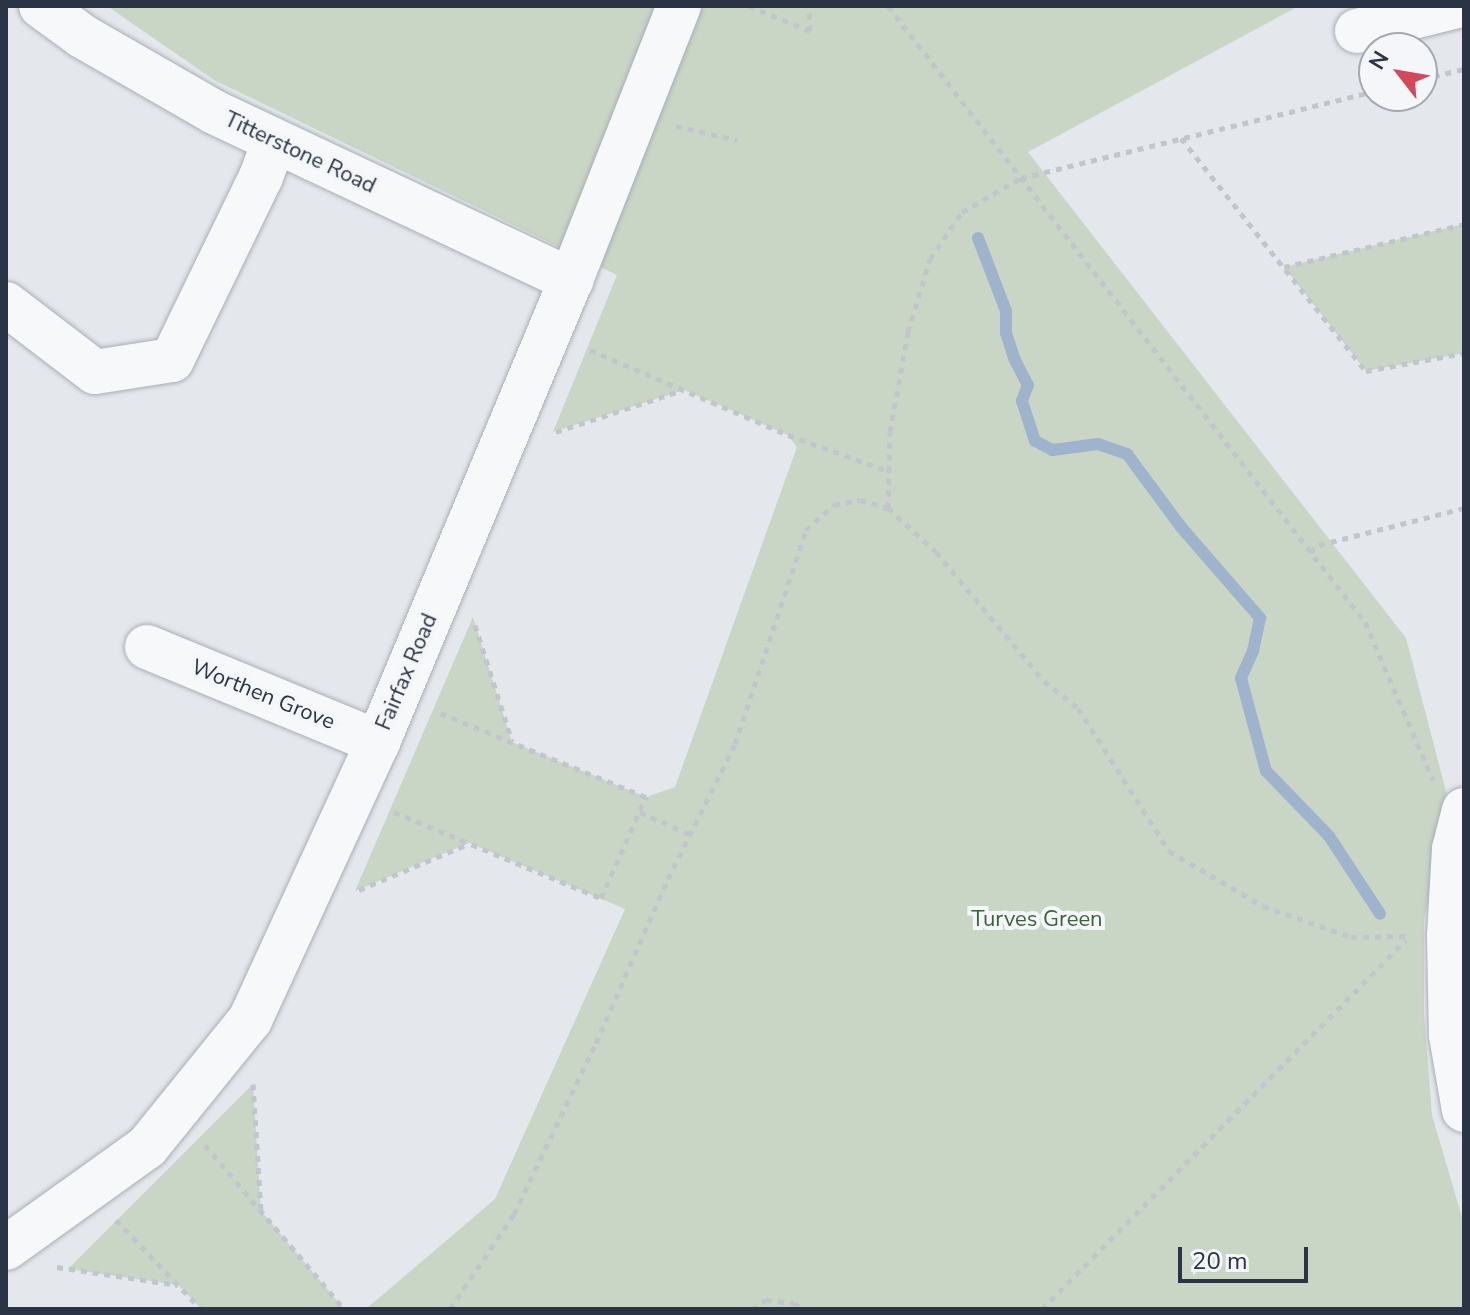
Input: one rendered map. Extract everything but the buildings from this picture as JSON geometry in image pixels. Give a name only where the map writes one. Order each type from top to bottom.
[{"type":"street","name":"Titterstone Road","points":[[41,6],[82,36],[161,82],[274,141],[571,280]]},
{"type":"street","name":"Fairfax Road","points":[[6,1248],[147,1147],[250,1020],[398,696],[571,280],[679,6]]},
{"type":"street","points":[[1357,31],[1457,6]]},
{"type":"street","points":[[6,304],[95,372],[172,360],[261,177],[274,141]]},
{"type":"street","name":"Worthen Grove","points":[[147,647],[378,742]]},
{"type":"street","points":[[1459,830],[1449,935],[1451,1035],[1464,1110]]},
{"type":"path","points":[[749,6],[810,31],[809,6]]},
{"type":"path","points":[[888,6],[1365,622],[1436,788],[1459,830]]},
{"type":"path","points":[[1438,75],[1464,69]]},
{"type":"path","points":[[888,508],[890,432],[908,332],[930,259],[962,212],[1021,178],[1358,95]]},
{"type":"path","points":[[635,117],[737,140]]},
{"type":"path","points":[[1181,138],[1366,371],[1464,353]]},
{"type":"path","points":[[1284,267],[1464,224]]},
{"type":"path","points":[[549,332],[788,435],[889,471]]},
{"type":"path","points":[[500,450],[684,390]]},
{"type":"path","points":[[450,1309],[514,1214],[735,744],[806,530],[834,505],[860,500],[888,508],[936,552],[1044,681],[1078,708],[1169,851],[1278,912],[1351,937],[1410,936],[1042,1309]]},
{"type":"path","points":[[1310,552],[1319,545],[1464,508]]},
{"type":"path","points":[[455,558],[512,742]]},
{"type":"path","points":[[353,796],[601,898],[640,812],[646,797],[398,696]]},
{"type":"path","points":[[640,812],[691,835]]},
{"type":"path","points":[[298,916],[469,843]]},
{"type":"path","points":[[250,1020],[261,1211]]},
{"type":"path","points":[[176,1110],[344,1309]]},
{"type":"path","points":[[87,1190],[201,1309]]},
{"type":"path","points":[[53,1266],[178,1285]]},
{"type":"path","points":[[752,1309],[766,1300],[794,1303],[803,1309]]},
{"type":"green space","name":"Turves Green","points":[[107,6],[1299,6],[1028,152],[1406,638],[1448,799],[1424,921],[1424,1014],[1432,1115],[1464,1224],[1464,1309],[366,1309],[495,1199],[625,909],[469,843],[355,891],[473,617],[512,742],[646,797],[675,787],[797,447],[788,435],[684,390],[553,432],[617,275],[214,80]]},
{"type":"green space","points":[[1464,224],[1464,353],[1366,371],[1284,267]]},
{"type":"green space","points":[[253,1084],[261,1211],[344,1309],[201,1309],[178,1285],[68,1269]]},
{"type":"waterway","points":[[978,238],[1006,311],[1006,333],[1015,360],[1028,385],[1022,401],[1035,441],[1053,450],[1098,444],[1127,454],[1181,527],[1260,618],[1253,651],[1241,678],[1266,771],[1329,836],[1380,914]]}]
